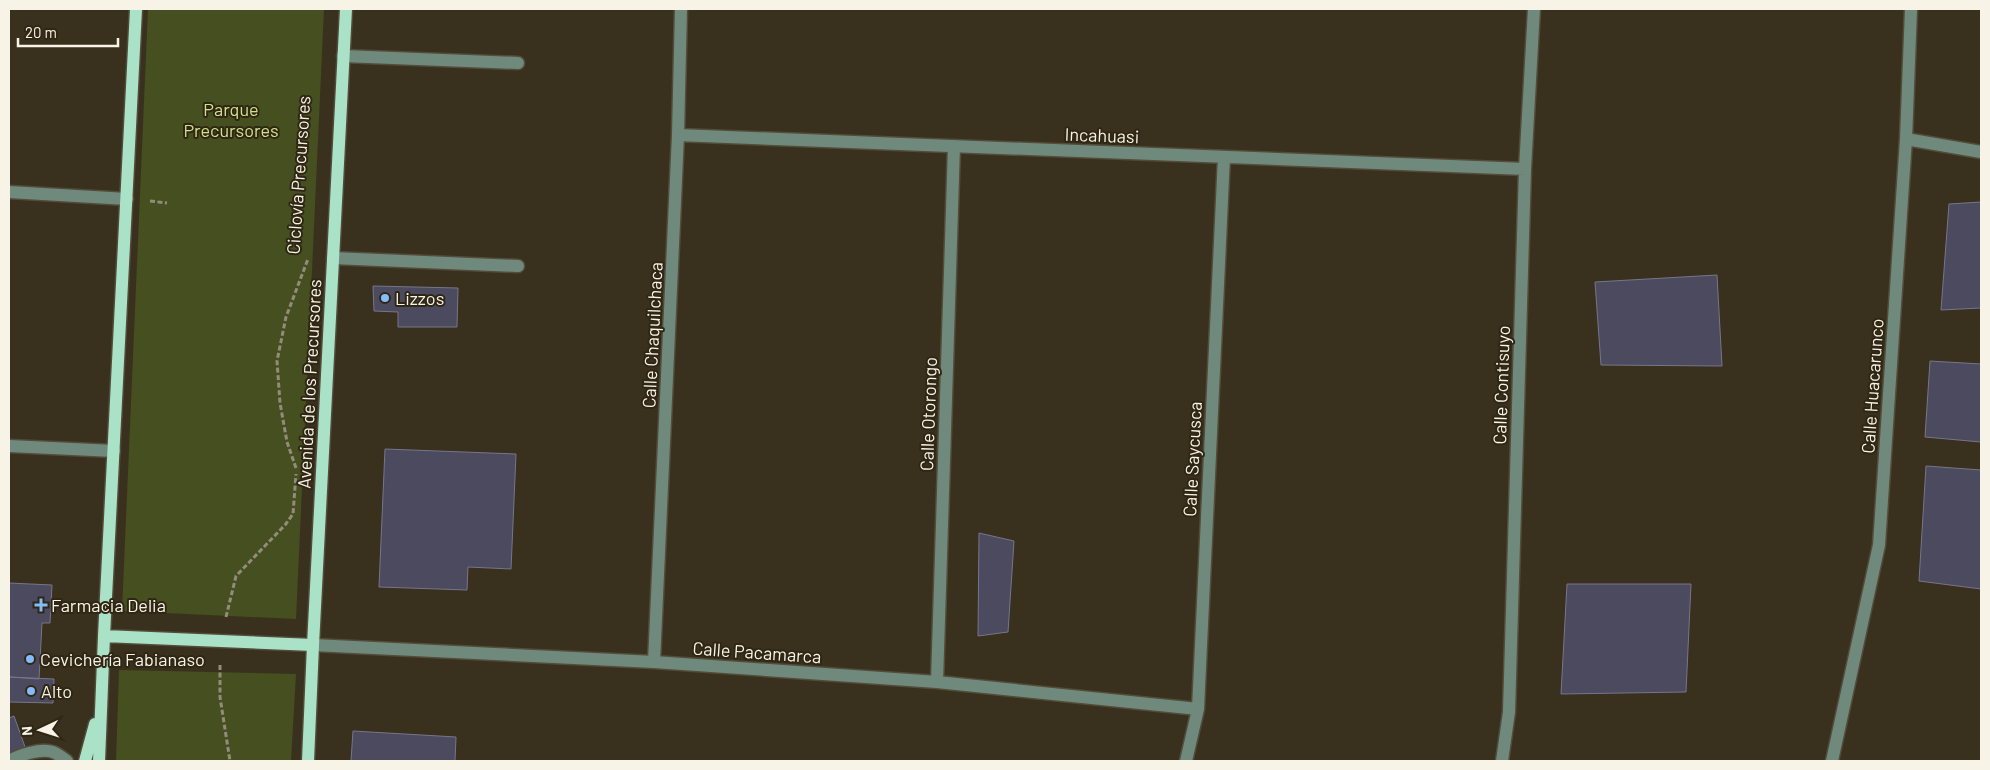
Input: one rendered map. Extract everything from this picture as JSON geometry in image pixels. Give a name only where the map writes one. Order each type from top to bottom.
[{"type":"main road","points":[[99,761],[136,9]]},
{"type":"main road","name":"Avenida de los Precursores","points":[[308,761],[346,9]]},
{"type":"main road","points":[[104,636],[313,645]]},
{"type":"main road","points":[[84,761],[93,736],[102,694]]},
{"type":"street","name":"Calle Chaquilchaca","points":[[654,662],[682,9]]},
{"type":"street","name":"Calle Contisuyo","points":[[1502,761],[1509,712],[1525,169],[1534,9]]},
{"type":"street","name":"Calle Huacarunco","points":[[1832,761],[1878,545],[1906,139],[1911,9]]},
{"type":"street","points":[[344,56],[518,63]]},
{"type":"street","name":"Incahuasi","points":[[678,135],[1525,169]]},
{"type":"street","points":[[1906,139],[1981,152]]},
{"type":"street","name":"Calle Otorongo","points":[[937,682],[954,146]]},
{"type":"street","name":"Calle Saycusca","points":[[1186,761],[1198,710],[1224,157]]},
{"type":"street","points":[[9,192],[127,199]]},
{"type":"street","points":[[333,258],[518,266]]},
{"type":"street","points":[[9,446],[114,451]]},
{"type":"street","name":"Calle Pacamarca","points":[[313,645],[654,662],[937,682],[1198,710]]},
{"type":"street","points":[[9,761],[16,757],[52,751],[67,761]]},
{"type":"path","name":"Ciclovía Precursores","points":[[230,761],[220,697],[220,641],[236,576],[285,525],[293,514],[296,466],[287,442],[277,361],[286,317],[310,255]]},
{"type":"green space","name":"Parque Precursores","points":[[148,9],[324,9],[296,619],[122,611]]},
{"type":"green space","points":[[119,670],[296,674],[291,761],[116,761]]},
{"type":"building","points":[[1981,202],[1981,308],[1941,310],[1949,204]]},
{"type":"building","points":[[1717,275],[1722,366],[1601,365],[1595,282]]},
{"type":"building","points":[[373,286],[458,288],[457,327],[398,327],[398,312],[374,311]]},
{"type":"building","points":[[1930,361],[1981,364],[1981,442],[1925,437]]},
{"type":"building","points":[[385,449],[516,454],[511,569],[468,567],[467,590],[379,587]]},
{"type":"building","points":[[1926,466],[1981,470],[1981,589],[1919,581]]},
{"type":"building","points":[[979,533],[1014,541],[1008,632],[978,636]]},
{"type":"building","points":[[9,583],[52,585],[50,623],[42,623],[39,679],[9,677]]},
{"type":"building","points":[[1567,584],[1691,584],[1686,692],[1561,694]]},
{"type":"building","name":"Alto","points":[[9,677],[54,679],[53,703],[9,702]]},
{"type":"building","points":[[14,716],[30,761],[9,761],[9,718]]},
{"type":"building","points":[[353,731],[456,737],[455,761],[351,761]]},
{"type":"place","name":"Lizzos","points":[[385,298]]},
{"type":"place","name":"Farmacia Delia","points":[[41,605]]},
{"type":"place","name":"Cevichería Fabianaso","points":[[30,659]]},
{"type":"place","name":"Alto","points":[[31,691]]}]
